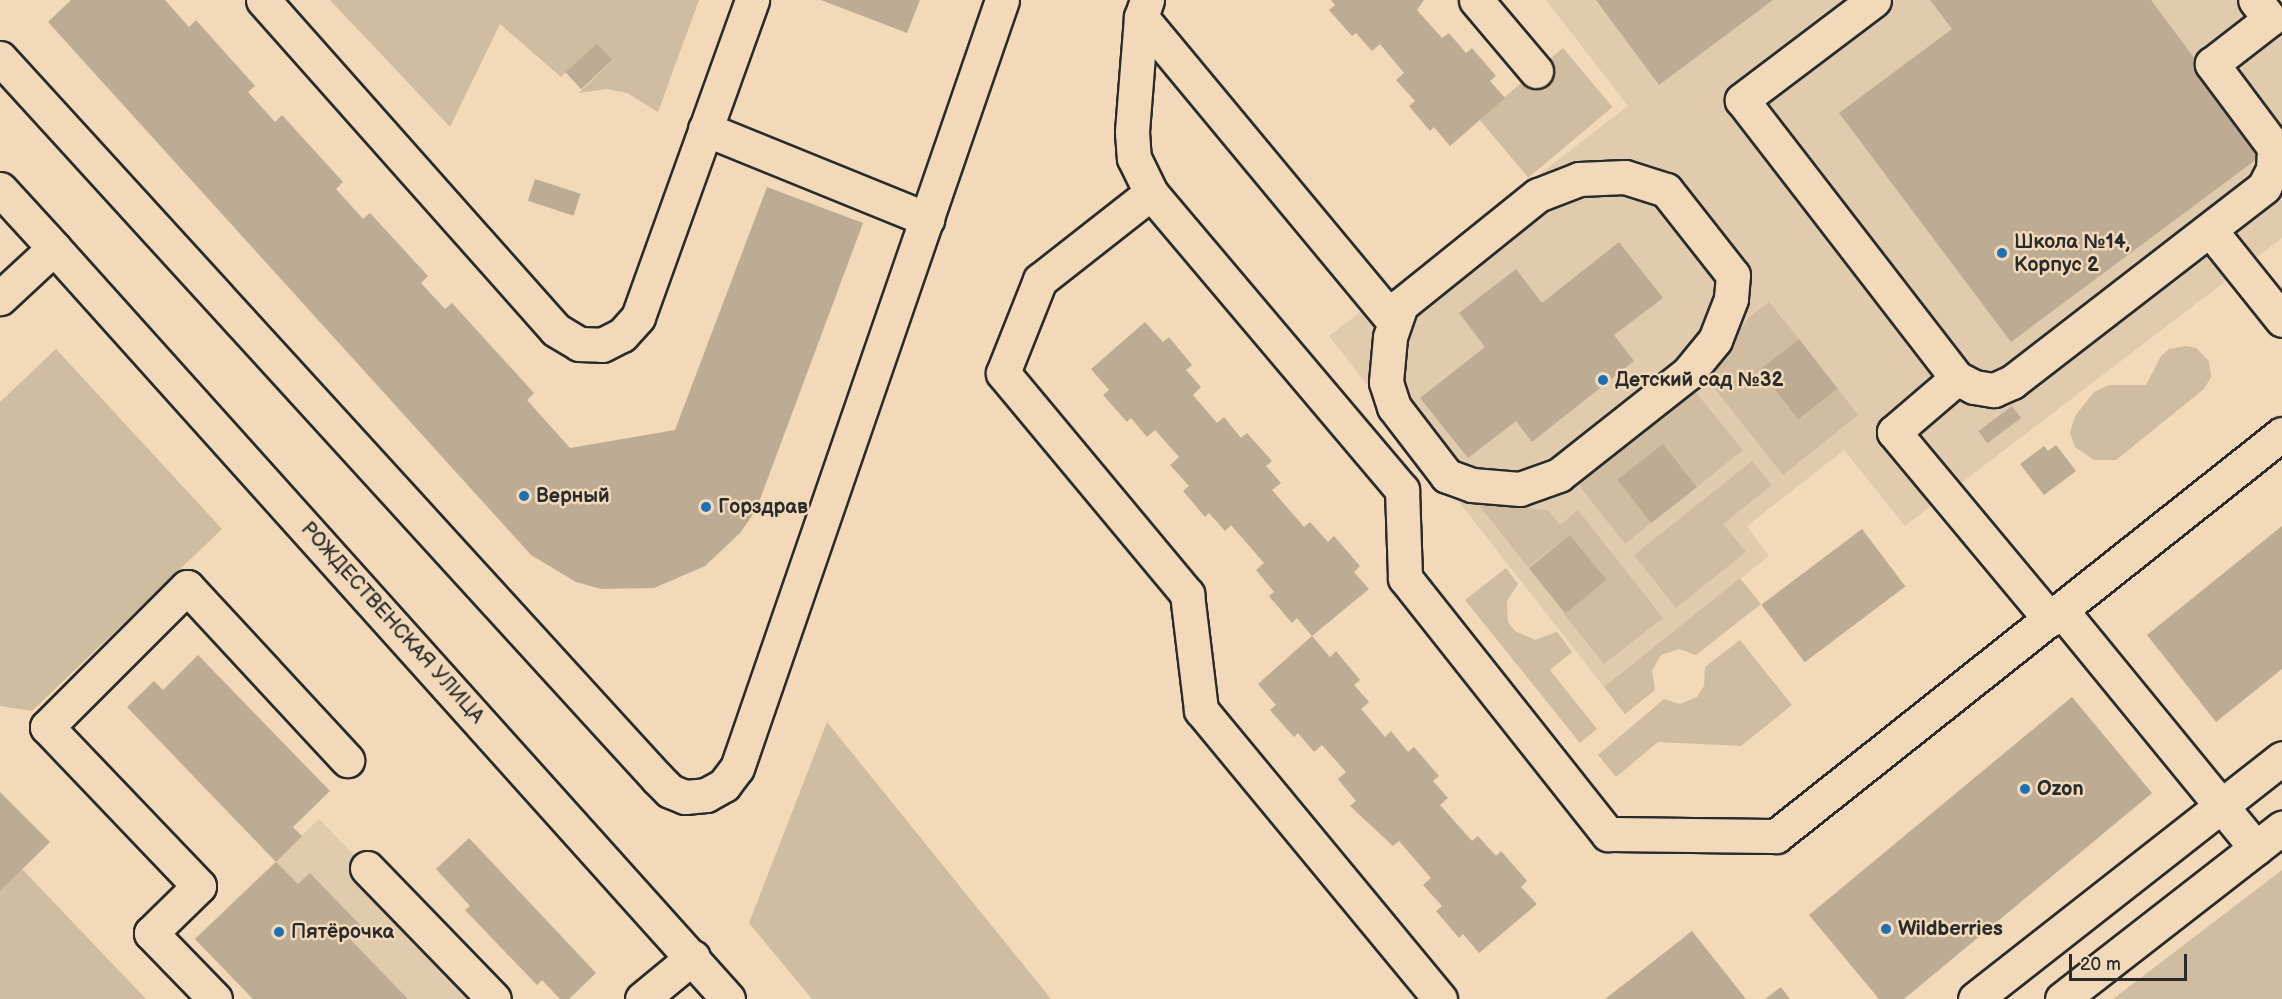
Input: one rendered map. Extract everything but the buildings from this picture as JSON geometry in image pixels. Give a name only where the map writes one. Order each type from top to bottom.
[{"type":"street","points":[[263,0],[556,330],[579,344],[602,345],[622,334],[638,316],[752,0]]},
{"type":"street","points":[[0,58],[657,778],[670,791],[685,797],[706,795],[724,785],[737,768],[1002,0]]},
{"type":"street","points":[[1874,0],[1742,100],[1957,378],[1974,387],[1994,390],[2012,382],[2264,187],[2273,169],[2274,147],[2212,64],[2270,19],[2255,0]]},
{"type":"street","points":[[1487,4],[1536,71]]},
{"type":"street","points":[[1144,8],[1133,141],[1134,158],[1151,193],[1402,490],[1405,578],[1608,834],[1776,836],[2282,434]]},
{"type":"street","points":[[1144,8],[1394,322],[1386,382],[1400,415],[1447,476],[1472,485],[1520,489],[1542,484],[1566,472],[1703,358],[1725,321],[1733,275],[1666,190],[1625,177],[1578,179],[1558,185],[1529,202],[1414,292],[1394,322]]},
{"type":"street","points":[[705,129],[927,219]]},
{"type":"street","name":"РОЖДЕСТВЕНСКАЯ УЛИЦА","points":[[0,189],[693,957],[728,999]]},
{"type":"street","points":[[1151,193],[1040,280],[1003,373],[1187,594],[1201,710],[1440,999]]},
{"type":"street","points":[[2210,230],[2282,320]]},
{"type":"street","points":[[0,298],[54,248]]},
{"type":"street","points":[[1957,378],[1894,432],[2055,614],[2256,848]]},
{"type":"street","points":[[215,999],[151,933],[199,886],[47,727],[186,587],[347,759]]},
{"type":"street","points":[[1975,999],[2282,758]]},
{"type":"street","points":[[2062,999],[2282,828]]},
{"type":"street","points":[[367,868],[494,999]]},
{"type":"street","points":[[642,999],[693,957]]},
{"type":"shaded area","points":[[330,0],[699,0],[658,112],[627,93],[607,89],[579,93],[613,60],[597,43],[561,77],[500,24],[450,127]]},
{"type":"shaded area","points":[[1546,0],[2282,0],[2282,238],[1905,526],[1844,450],[1747,526],[1769,556],[1604,687],[1329,336],[1628,106]]},
{"type":"shaded area","points":[[1563,48],[1612,107],[1528,178],[1479,119]]},
{"type":"shaded area","points":[[1769,302],[1799,339],[1760,370],[1800,419],[1838,389],[1858,415],[1783,475],[1707,379],[1749,317]]},
{"type":"shaded area","points":[[2186,346],[2196,348],[2209,361],[2211,377],[2204,389],[2116,460],[2094,460],[2075,447],[2070,433],[2075,416],[2094,392],[2109,385],[2146,385],[2161,356],[2169,349]]},
{"type":"shaded area","points":[[56,349],[222,529],[32,711],[0,706],[0,402]]},
{"type":"shaded area","points":[[1694,390],[1743,450],[1697,487],[1663,445],[1619,480],[1652,522],[1625,544],[1577,483]]},
{"type":"shaded area","points":[[1752,461],[1772,485],[1723,524],[1746,552],[1676,608],[1634,555]]},
{"type":"shaded area","points":[[1478,504],[1548,510],[1560,525],[1578,510],[1663,618],[1604,664],[1564,614],[1606,580],[1570,535],[1528,567]]},
{"type":"shaded area","points":[[1506,568],[1518,584],[1507,601],[1508,622],[1515,631],[1535,640],[1557,632],[1572,652],[1550,670],[1597,729],[1580,743],[1465,600]]},
{"type":"shaded area","points":[[1740,578],[1761,604],[1696,655],[1679,649],[1661,655],[1652,671],[1655,690],[1625,714],[1604,687]]},
{"type":"shaded area","points":[[1740,640],[1792,705],[1741,746],[1658,742],[1616,777],[1598,755],[1664,699],[1680,704],[1697,697],[1704,686],[1705,667]]},
{"type":"shaded area","points":[[827,722],[1051,999],[812,999],[749,923]]},
{"type":"shaded area","points":[[319,819],[494,999],[253,999],[195,939]]},
{"type":"shaded area","points":[[22,869],[146,999],[0,999],[0,891]]},
{"type":"shaded area","points":[[2282,870],[2282,999],[2113,999]]},
{"type":"place","name":"Школа №14, Корпус 2","points":[[2002,253]]},
{"type":"place","name":"Детский сад №32","points":[[1603,380]]},
{"type":"place","name":"Верный","points":[[524,496]]},
{"type":"place","name":"Горздрав","points":[[706,507]]},
{"type":"place","name":"Ozon","points":[[2025,789]]},
{"type":"place","name":"Wildberries","points":[[1886,929]]},
{"type":"place","name":"Пятёрочка","points":[[279,932]]}]
